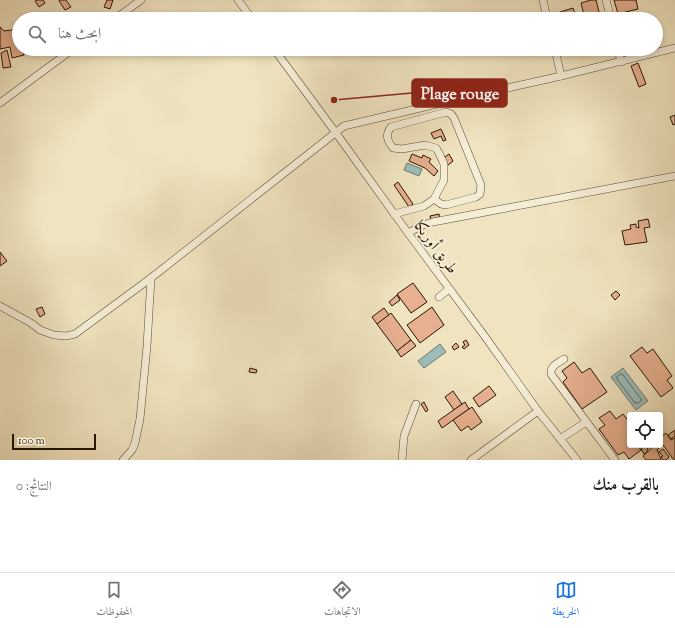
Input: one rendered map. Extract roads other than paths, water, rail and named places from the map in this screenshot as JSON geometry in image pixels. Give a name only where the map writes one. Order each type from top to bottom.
[{"type":"street","points":[[125,12],[142,0]]},
{"type":"street","points":[[238,0],[247,12]]},
{"type":"street","points":[[543,0],[546,12]]},
{"type":"street","points":[[606,0],[609,12]]},
{"type":"street","points":[[663,51],[675,48]]},
{"type":"street","points":[[0,103],[64,56]]},
{"type":"street","name":"طريق أوريكا","points":[[279,56],[538,411],[576,460]]},
{"type":"street","points":[[557,56],[561,76]]},
{"type":"street","points":[[620,56],[621,62]]},
{"type":"street","points":[[0,306],[31,323],[40,330],[54,335],[66,336],[75,334],[151,278],[344,126],[450,100],[644,56]]},
{"type":"street","points":[[394,214],[424,206],[434,199],[444,180],[444,164],[436,148],[425,145],[402,149],[393,148],[387,135],[388,131],[391,127],[446,112],[451,114],[454,118],[481,185],[480,194],[476,197],[446,205],[440,204],[434,199]]},
{"type":"street","points":[[408,233],[423,225],[433,222],[675,176]]},
{"type":"street","points":[[122,460],[132,450],[140,419],[151,278]]},
{"type":"street","points":[[439,296],[449,289]]},
{"type":"street","points":[[564,359],[552,367],[550,374],[615,460]]},
{"type":"street","points":[[402,460],[404,436],[416,404]]},
{"type":"street","points":[[471,460],[538,411]]},
{"type":"street","points":[[560,439],[586,422]]},
{"type":"water","points":[[407,163],[422,169],[419,176],[404,170]]},
{"type":"water","points":[[440,344],[446,352],[424,368],[418,361]]},
{"type":"water","points":[[623,368],[648,401],[636,410],[611,377]]},
{"type":"place","name":"Plage rouge","points":[[334,100]]}]
